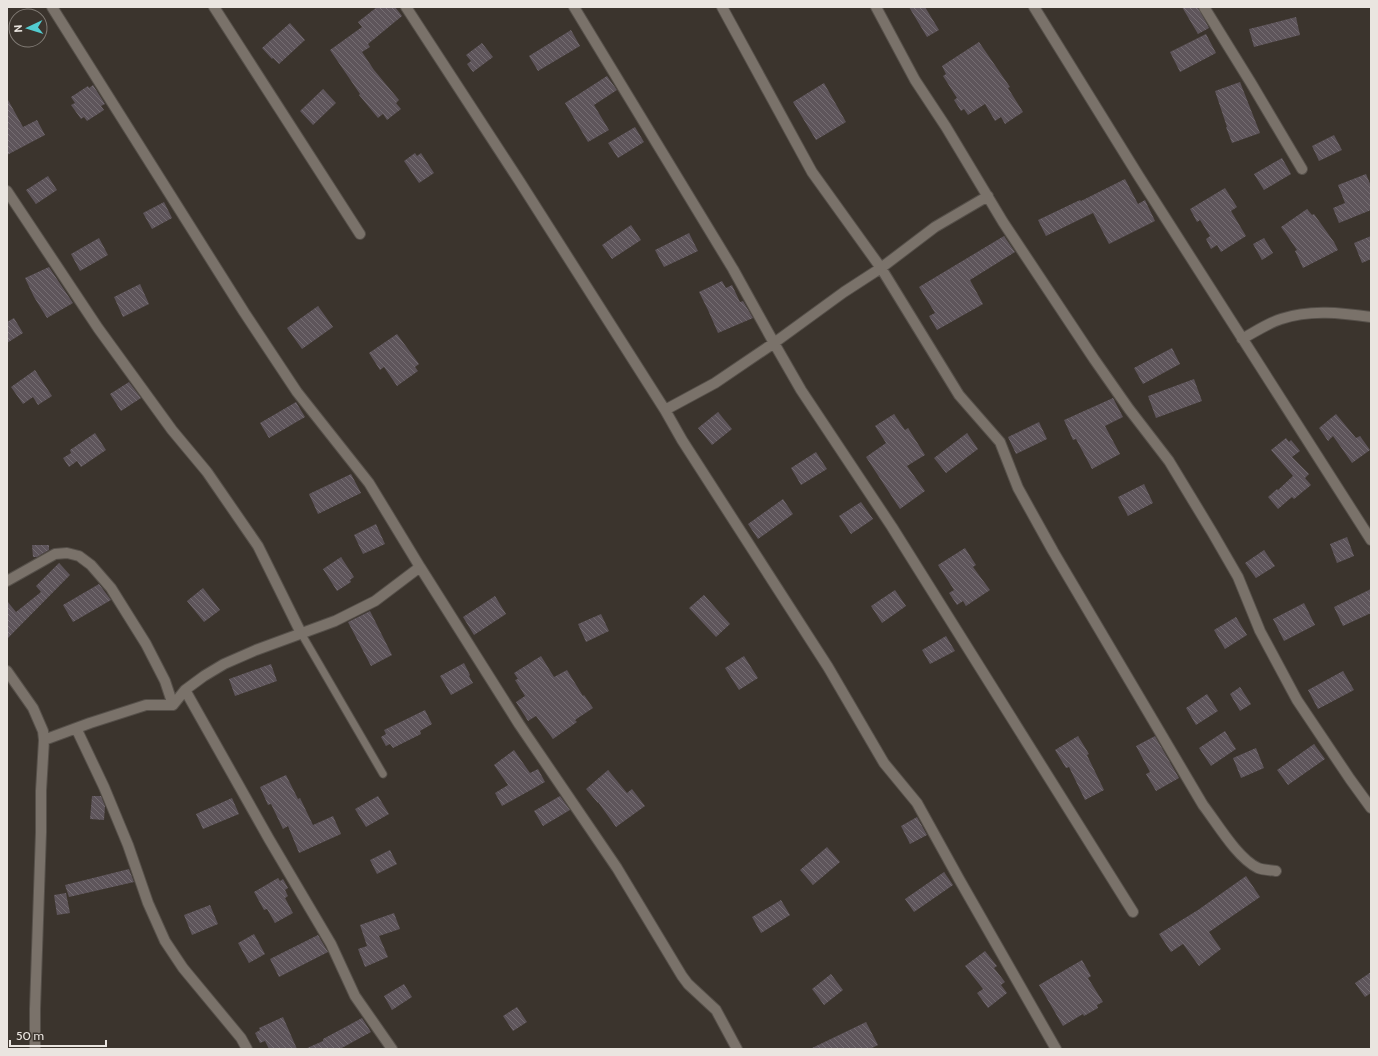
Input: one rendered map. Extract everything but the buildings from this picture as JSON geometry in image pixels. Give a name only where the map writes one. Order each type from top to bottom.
[{"type":"street","points":[[52,7],[292,386],[369,482],[420,567],[519,724],[617,868],[682,976],[688,984],[716,1010],[737,1049]]},
{"type":"street","points":[[214,7],[360,234]]},
{"type":"street","points":[[406,7],[520,182],[665,410],[682,440],[828,667],[884,762],[924,814],[959,879],[1056,1049]]},
{"type":"street","points":[[574,7],[728,262],[801,390],[896,534],[1134,912]]},
{"type":"street","points":[[722,7],[812,172],[881,268],[959,394],[1000,442],[1018,488],[1053,551],[1203,805],[1241,856],[1258,868],[1276,871]]},
{"type":"street","points":[[876,7],[915,80],[946,127],[1003,222],[1094,359],[1168,461],[1212,532],[1238,577],[1260,631],[1297,700],[1371,808]]},
{"type":"street","points":[[1034,7],[1138,175],[1371,540]]},
{"type":"street","points":[[1204,7],[1302,169]]},
{"type":"street","points":[[7,191],[98,328],[172,430],[207,472],[258,546],[302,634]]},
{"type":"street","points":[[665,410],[715,383],[774,343],[844,292],[881,268],[935,227],[988,196]]},
{"type":"street","points":[[1242,339],[1280,319],[1303,313],[1345,313],[1371,317]]},
{"type":"street","points":[[7,581],[55,554],[67,553],[79,556],[91,565],[111,588],[146,644],[165,682],[173,705]]},
{"type":"street","points":[[173,705],[185,690],[224,664],[256,650],[335,621],[375,601],[420,567]]},
{"type":"street","points":[[7,671],[33,708],[43,731],[44,740],[41,791],[35,1049]]},
{"type":"street","points":[[185,690],[269,839],[331,944],[355,996],[392,1049]]},
{"type":"street","points":[[44,740],[146,705],[173,705]]},
{"type":"street","points":[[76,728],[104,787],[128,845],[148,903],[165,941],[183,968],[241,1038],[247,1049]]},
{"type":"lane","points":[[302,634],[383,774]]}]
